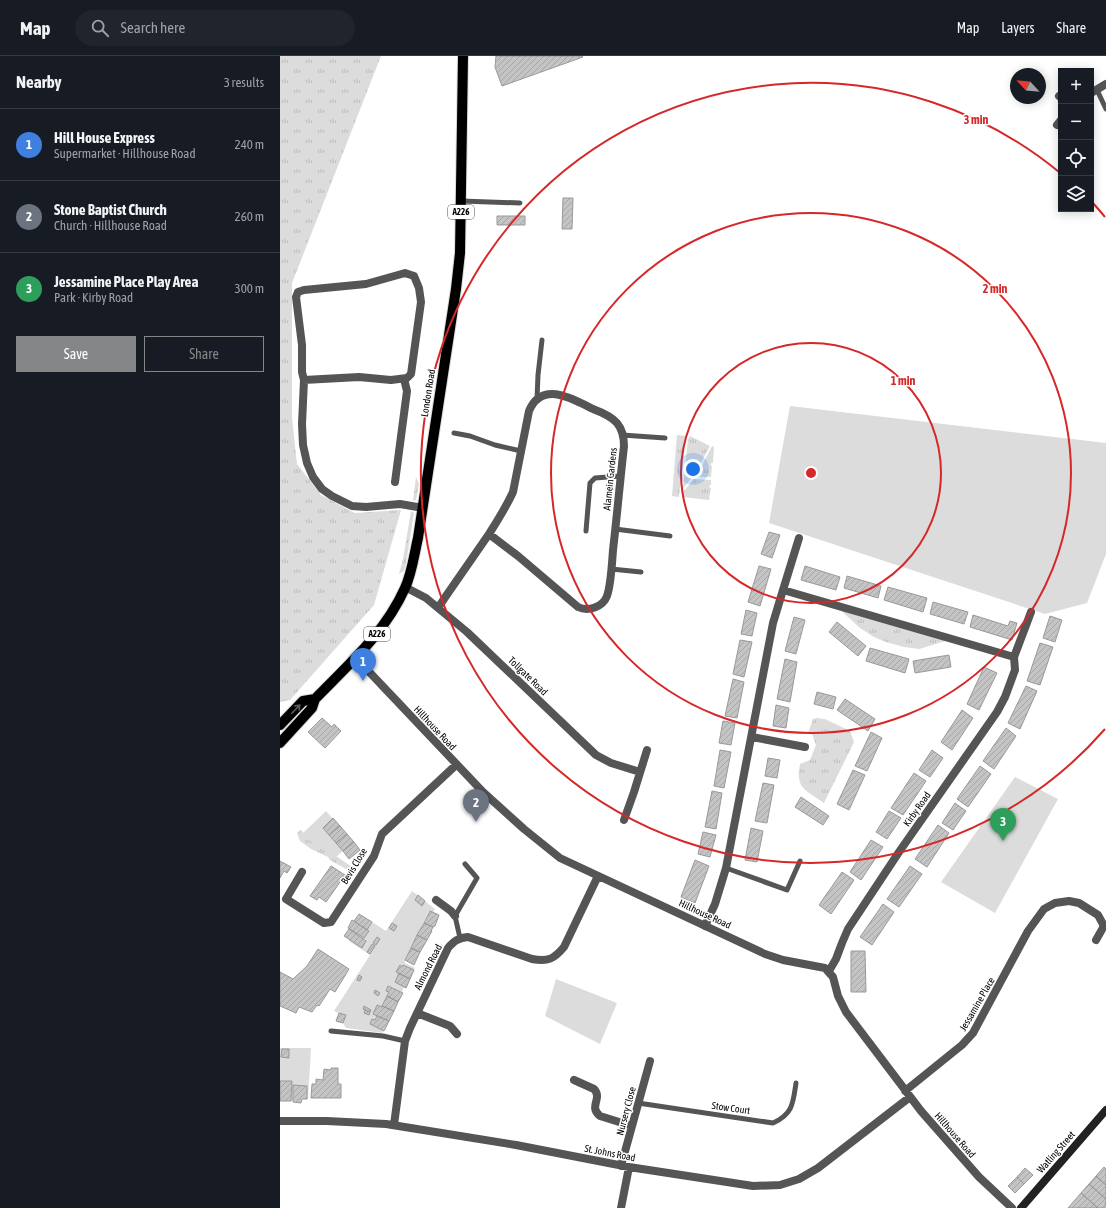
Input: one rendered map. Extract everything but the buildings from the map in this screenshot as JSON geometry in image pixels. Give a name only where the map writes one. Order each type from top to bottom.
[{"type":"main road","name":"London Road","points":[[280,741],[312,708],[315,699],[356,658],[382,628],[395,609],[405,587],[415,553],[456,289],[460,253],[463,56]]},
{"type":"main road","name":"London Road","points":[[282,720],[303,701],[315,699]]},
{"type":"main road","name":"Watling Street","points":[[1021,1208],[1106,1110]]},
{"type":"street","points":[[1094,91],[1106,84]]},
{"type":"street","points":[[304,380],[359,377],[391,380],[409,377],[411,374],[421,302],[421,295],[415,277],[405,273],[366,284],[304,290],[298,292],[296,297],[302,345],[302,372],[304,380],[302,424],[304,450],[309,470],[322,489],[336,499],[356,506],[372,507],[394,504],[423,508]]},
{"type":"street","points":[[395,482],[407,390],[404,379]]},
{"type":"street","name":"Alamein Gardens","points":[[489,534],[582,609],[588,610],[594,608],[606,598],[611,569],[624,446],[622,435],[618,425],[613,419],[565,396],[550,394],[537,399]]},
{"type":"street","points":[[438,608],[489,534],[508,503],[513,492],[529,411],[537,399]]},
{"type":"street","points":[[705,926],[715,904],[726,868],[773,623],[799,538]]},
{"type":"street","name":"Tollgate Road","points":[[405,587],[421,595],[438,608],[487,650],[596,755],[611,763],[640,772]]},
{"type":"street","points":[[783,590],[1014,657]]},
{"type":"street","name":"Kirby Road","points":[[829,971],[836,960],[848,929],[899,852],[995,716],[1005,697],[1015,670],[1014,657],[1031,612]]},
{"type":"street","name":"Hillhouse Road","points":[[356,658],[456,765],[494,803],[549,849],[566,861],[773,957],[820,966],[829,971],[833,977],[838,996],[846,1012],[908,1094],[979,1177],[1012,1208]]},
{"type":"street","points":[[282,720],[293,728]]},
{"type":"street","points":[[752,737],[805,747]]},
{"type":"street","points":[[624,820],[647,750]]},
{"type":"street","name":"Bevis Close","points":[[302,872],[286,900],[324,922],[331,922],[374,856],[382,834],[456,765]]},
{"type":"street","points":[[460,938],[468,937],[476,939],[532,959],[541,961],[549,960],[557,956],[564,947],[598,876]]},
{"type":"street","points":[[436,900],[451,911],[455,916]]},
{"type":"street","name":"Jessamine Place","points":[[908,1094],[962,1045],[973,1033],[1028,931],[1044,909],[1055,903],[1069,901],[1078,903],[1098,915],[1104,926],[1096,940]]},
{"type":"street","name":"Almond Road","points":[[394,1125],[405,1041],[448,948],[454,941],[460,938]]},
{"type":"street","points":[[417,1013],[450,1026],[457,1034]]},
{"type":"street","name":"Nursery Close","points":[[621,1208],[625,1167],[632,1126],[650,1061]]},
{"type":"street","points":[[574,1080],[590,1087],[598,1095],[594,1108],[596,1113],[605,1119],[632,1126]]},
{"type":"street","name":"St. Johns Road","points":[[280,1121],[374,1122],[516,1145],[625,1167],[754,1186],[767,1186],[780,1185],[799,1179],[818,1168],[908,1094]]},
{"type":"lane","points":[[1094,91],[1106,109]]},
{"type":"lane","points":[[461,201],[520,202]]},
{"type":"lane","points":[[537,399],[542,340]]},
{"type":"lane","points":[[454,432],[495,445],[521,451]]},
{"type":"lane","points":[[622,435],[665,438]]},
{"type":"lane","points":[[586,531],[590,483],[595,478],[620,476]]},
{"type":"lane","points":[[615,529],[670,536]]},
{"type":"lane","points":[[611,569],[641,572]]},
{"type":"lane","points":[[726,868],[787,890],[800,860]]},
{"type":"lane","points":[[460,938],[455,916],[477,878],[466,864]]},
{"type":"lane","points":[[331,1031],[383,1036],[405,1041]]},
{"type":"lane","name":"Stow Court","points":[[638,1104],[773,1123],[784,1118],[792,1107],[796,1083]]},
{"type":"green space","points":[[280,56],[381,56],[292,283],[292,418],[297,464],[321,495],[355,513],[401,510],[374,605],[290,700],[280,702]]},
{"type":"green space","points":[[790,406],[1106,443],[1106,554],[1087,603],[1045,614],[769,523]]},
{"type":"green space","points":[[677,435],[686,436],[679,497],[672,496]]},
{"type":"green space","points":[[690,436],[710,446],[697,470],[683,489],[688,439]]},
{"type":"green space","points":[[712,446],[714,447],[713,463],[711,463],[711,477],[696,477]]},
{"type":"green space","points":[[416,477],[419,484],[416,500],[413,501]]},
{"type":"green space","points":[[694,479],[711,480],[711,485],[709,487],[711,488],[709,500],[682,497],[682,493]]},
{"type":"green space","points":[[411,511],[414,513],[406,564],[404,571],[399,574],[403,559]]},
{"type":"green space","points":[[836,606],[952,639],[919,649],[886,642],[874,637],[860,628]]},
{"type":"green space","points":[[813,719],[825,719],[850,731],[854,742],[824,803],[807,792],[803,788],[799,779],[800,764],[810,760],[816,745],[812,734],[808,733]]},
{"type":"green space","points":[[1015,777],[1058,799],[995,913],[941,882]]},
{"type":"green space","points":[[326,811],[333,819],[323,828],[343,851],[336,857],[301,835]]},
{"type":"green space","points":[[301,830],[303,833],[352,867],[348,870],[330,860],[328,857],[311,849],[300,841],[297,833]]},
{"type":"green space","points":[[412,891],[435,909],[433,913],[429,911],[405,960],[405,963],[415,968],[414,970],[404,965],[402,967],[400,965],[397,972],[399,973],[395,982],[404,987],[402,992],[388,986],[386,991],[389,992],[382,1007],[377,1005],[373,1013],[377,1016],[375,1020],[372,1019],[370,1024],[383,1030],[382,1033],[346,1028],[343,1023],[336,1021],[339,1013],[334,1011],[370,955],[349,941],[350,939],[362,947],[366,941],[362,938],[364,938],[369,931],[367,930],[372,922],[386,931]]},
{"type":"green space","points":[[556,979],[617,1003],[600,1044],[545,1016]]},
{"type":"green space","points":[[280,1048],[311,1048],[308,1099],[307,1086],[293,1085],[293,1101],[291,1101],[292,1081],[280,1081]]},
{"type":"place","name":"Hill House Express","points":[[363,681]]},
{"type":"place","name":"Stone Baptist Church","points":[[476,822]]},
{"type":"place","name":"Jessamine Place Play Area","points":[[1003,841]]}]
